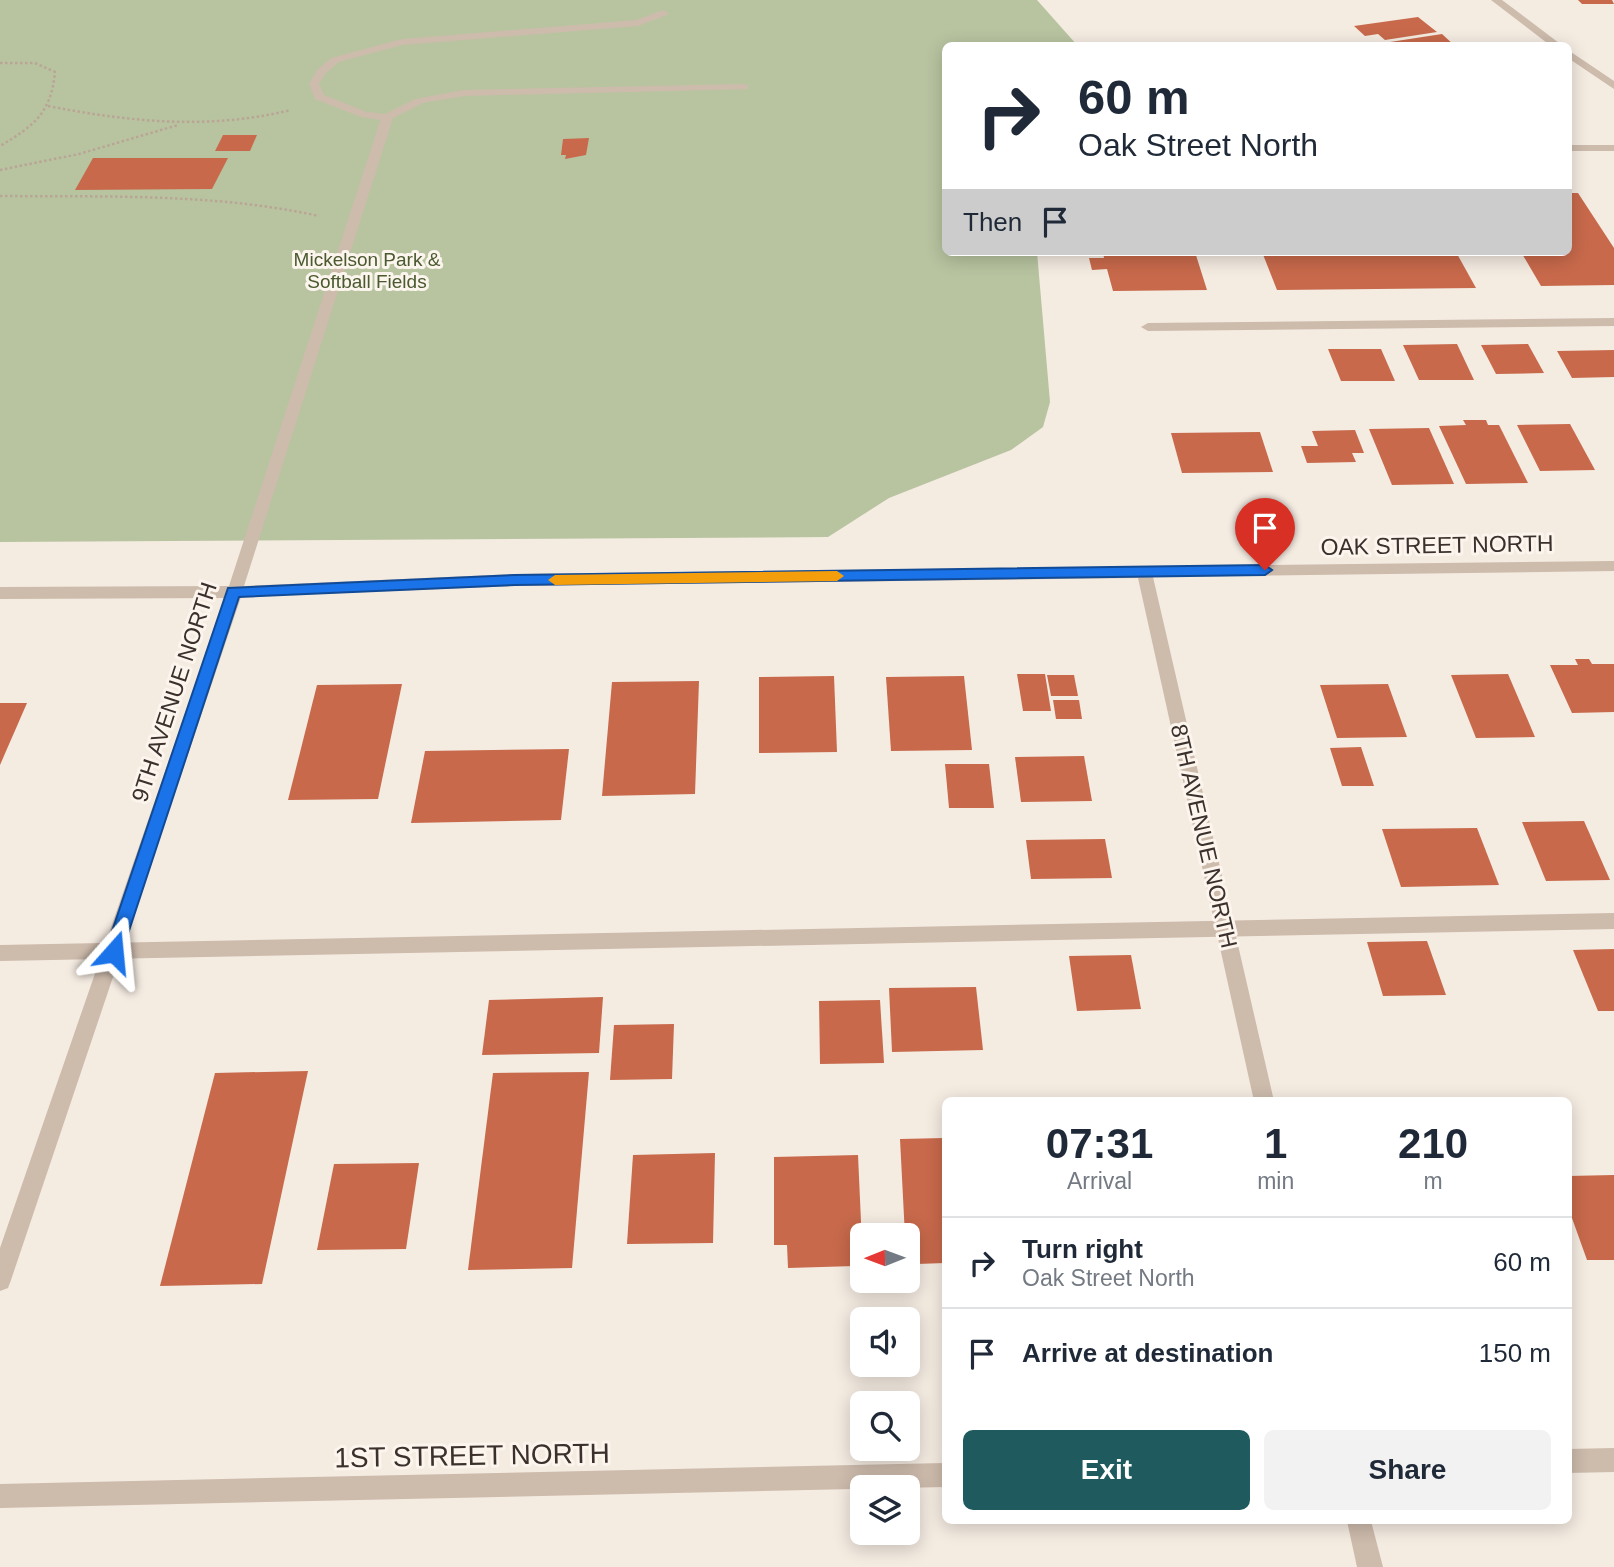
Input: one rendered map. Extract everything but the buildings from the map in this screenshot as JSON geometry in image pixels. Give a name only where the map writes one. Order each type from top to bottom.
[{"type":"street","points":[[1496,0],[1553,42]]},
{"type":"street","points":[[663,13],[638,23],[402,42],[335,60],[321,72],[314,85],[318,97],[365,115],[387,118],[409,103],[436,95],[744,87]]},
{"type":"street","points":[[1572,56],[1614,86]]},
{"type":"street","name":"9TH AVENUE NORTH","points":[[0,1280],[114,952],[354,226],[387,118]]},
{"type":"street","points":[[1572,148],[1614,148]]},
{"type":"street","points":[[1148,327],[1614,322]]},
{"type":"street","name":"OAK STREET NORTH","points":[[0,593],[233,592],[515,580],[1614,566]]},
{"type":"street","name":"8TH AVENUE NORTH","points":[[1144,572],[1263,1097]]},
{"type":"street","points":[[0,953],[1614,921]]},
{"type":"street","points":[[1572,1461],[1614,1460]]},
{"type":"street","name":"1ST STREET NORTH","points":[[0,1496],[942,1475]]},
{"type":"street","points":[[1360,1524],[1370,1567]]},
{"type":"path","points":[[0,63],[35,63],[55,72],[48,106],[34,125],[0,146]]},
{"type":"path","points":[[48,106],[105,117],[182,124],[221,123],[280,113],[325,100]]},
{"type":"path","points":[[0,170],[79,154],[182,124]]},
{"type":"path","points":[[0,196],[243,202],[289,208],[354,226]]},
{"type":"green space","name":"Mickelson Park & Softball Fields","points":[[0,0],[1037,0],[1074,42],[942,42],[942,256],[1037,256],[1050,402],[1043,427],[1011,450],[889,498],[828,537],[0,542]]},
{"type":"slow traffic","points":[[555,580],[837,576]]},
{"type":"route","points":[[114,952],[233,592],[515,580],[1265,570]]}]
